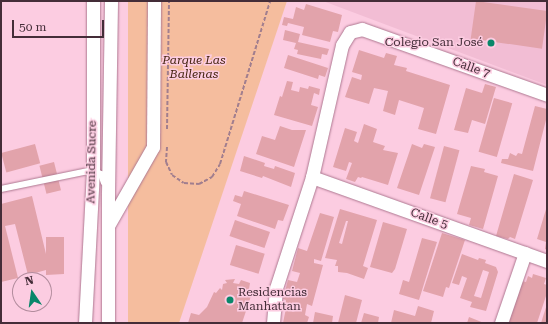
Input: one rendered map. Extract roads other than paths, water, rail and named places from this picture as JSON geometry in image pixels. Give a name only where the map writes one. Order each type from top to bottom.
[{"type":"street","name":"Avenida Sucre","points":[[85,323],[93,170],[93,1]]},
{"type":"street","name":"Avenida Sucre","points":[[108,323],[108,193],[111,1]]},
{"type":"street","name":"Avenida Sucre","points":[[108,225],[153,147],[154,1]]},
{"type":"street","name":"Calle 7","points":[[312,177],[342,45],[350,32],[362,29],[547,95]]},
{"type":"street","points":[[92,94],[110,96]]},
{"type":"street","points":[[273,323],[276,288],[312,177]]},
{"type":"street","name":"Calle 5","points":[[312,177],[547,261]]},
{"type":"street","points":[[501,323],[525,253]]},
{"type":"lane","points":[[1,189],[93,170],[101,174],[108,193]]},
{"type":"place","name":"Colegio San José","points":[[491,43]]},
{"type":"place","name":"Residencias Manhattan","points":[[230,300]]},
{"type":"park label","name":"Parque Las Ballenas","points":[[194,68]]}]
